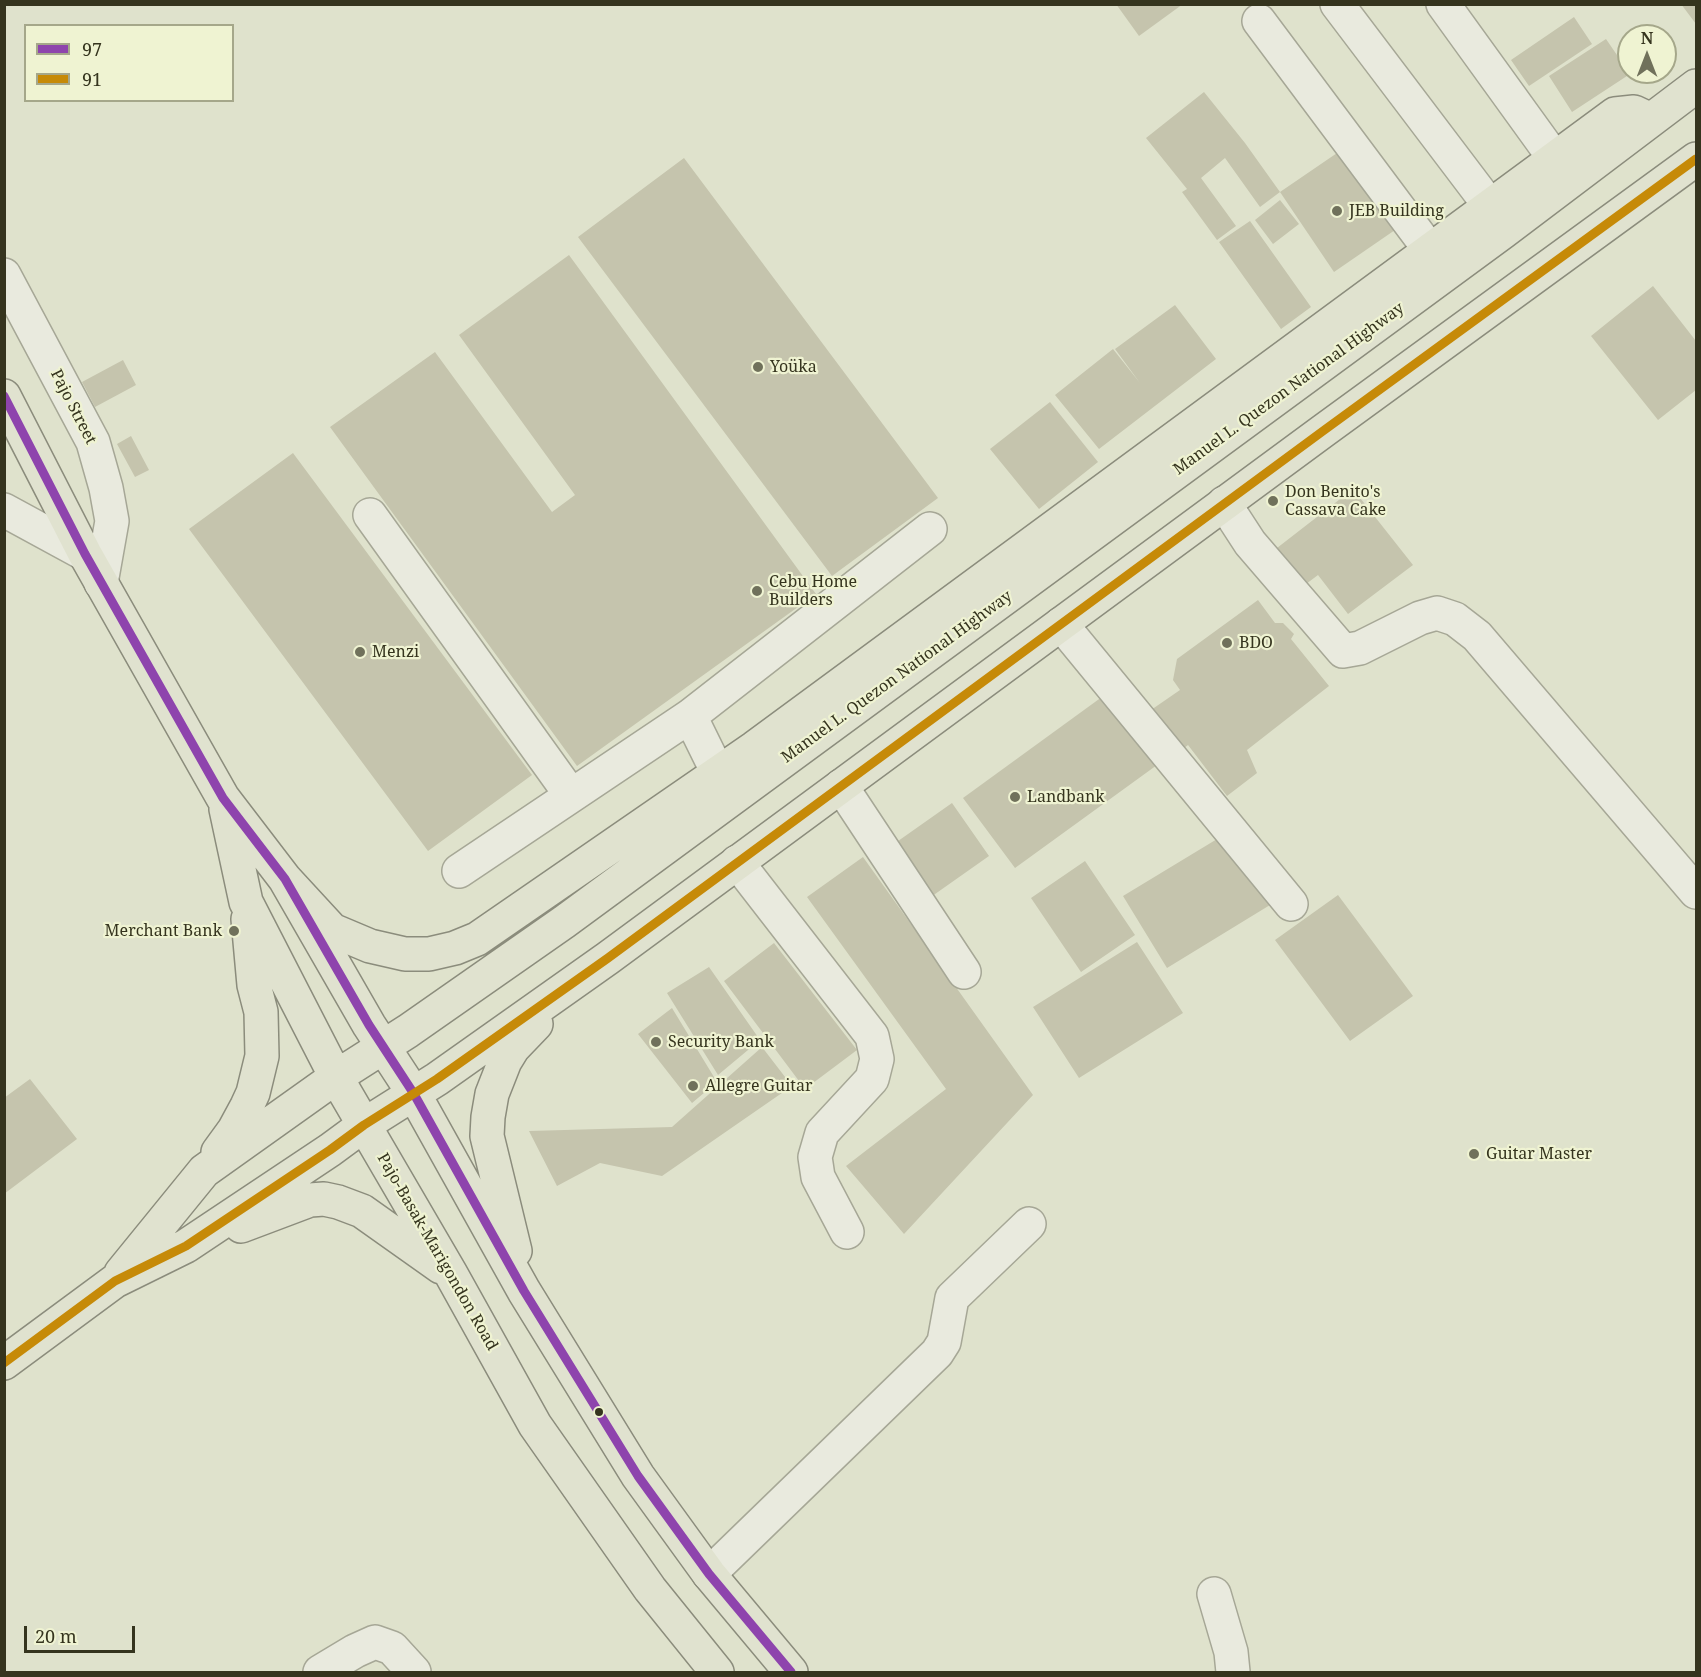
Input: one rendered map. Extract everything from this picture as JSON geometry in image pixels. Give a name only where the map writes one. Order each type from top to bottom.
[{"type":"main road","name":"Manuel L. Quezon National Highway","points":[[115,1281],[204,1171],[336,1077],[564,922],[1503,232],[1696,86]]},
{"type":"main road","points":[[285,879],[332,930],[354,941],[405,954],[440,952],[487,933],[718,773],[1615,114],[1634,112],[1651,120]]},
{"type":"main road","name":"Manuel L. Quezon National Highway","points":[[4,1363],[115,1281],[186,1246],[364,1125],[437,1079],[608,958],[1224,503],[1696,159]]},
{"type":"main road","name":"Pajo-Basak-Marigondon Road","points":[[4,396],[85,554],[223,798],[285,879],[382,1047],[414,1094],[524,1291],[638,1476],[709,1574],[791,1672]]},
{"type":"main road","name":"Pajo-Basak-Marigondon Road","points":[[223,798],[246,902],[336,1077],[451,1274],[535,1425],[650,1589],[717,1672]]},
{"type":"main road","points":[[204,1171],[234,1130],[254,1093],[262,1056],[261,1012],[254,985],[246,902]]},
{"type":"main road","points":[[524,1291],[487,1136],[492,1094],[499,1072],[513,1048],[530,1029],[608,958]]},
{"type":"main road","points":[[186,1246],[296,1204],[324,1199],[347,1204],[362,1211],[451,1274]]},
{"type":"street","points":[[1337,4],[1490,206]]},
{"type":"street","points":[[1443,4],[1555,159]]},
{"type":"street","points":[[1260,21],[1430,250]]},
{"type":"street","name":"Pajo Street","points":[[4,275],[93,442],[106,488],[112,521],[101,583]]},
{"type":"street","points":[[1224,503],[1250,543],[1343,651],[1360,648],[1420,618],[1437,613],[1455,620],[1477,636],[1696,892]]},
{"type":"street","points":[[4,510],[85,554]]},
{"type":"street","points":[[370,515],[571,795]]},
{"type":"street","points":[[459,871],[690,716],[930,529]]},
{"type":"street","points":[[1061,624],[1290,904]]},
{"type":"street","points":[[690,716],[718,773]]},
{"type":"street","points":[[841,786],[964,972]]},
{"type":"street","points":[[737,862],[872,1036],[877,1059],[872,1079],[822,1133],[815,1157],[818,1177],[847,1232]]},
{"type":"street","points":[[709,1574],[937,1353],[944,1342],[952,1298],[1029,1224]]},
{"type":"street","points":[[1214,1594],[1231,1652],[1233,1672]]},
{"type":"street","points":[[320,1672],[375,1642],[392,1648],[414,1672]]},
{"type":"building","points":[[1116,4],[1183,4],[1139,36]]},
{"type":"building","points":[[1681,4],[1696,4],[1696,24]]},
{"type":"building","points":[[1574,17],[1592,44],[1529,86],[1511,60]]},
{"type":"building","points":[[1606,39],[1617,55],[1617,83],[1572,112],[1549,76]]},
{"type":"building","points":[[1204,92],[1280,192],[1260,207],[1225,158],[1201,178],[1236,226],[1217,240],[1182,192],[1187,189],[1146,138]]},
{"type":"building","name":"JEB Building","points":[[1340,151],[1395,230],[1334,272],[1280,192]]},
{"type":"building","name":"Yoüka","points":[[684,158],[938,498],[832,576],[578,237]]},
{"type":"building","points":[[1280,200],[1299,224],[1273,244],[1255,220]]},
{"type":"building","points":[[1250,221],[1311,307],[1281,329],[1219,242]]},
{"type":"building","points":[[569,255],[816,594],[577,766],[330,427],[435,352],[552,512],[575,495],[459,335]]},
{"type":"building","points":[[1653,286],[1696,341],[1696,390],[1658,420],[1591,336]]},
{"type":"building","points":[[1175,305],[1216,359],[1099,449],[1055,395],[1113,349],[1140,383],[1115,349]]},
{"type":"building","points":[[123,360],[136,385],[95,407],[82,382]]},
{"type":"building","points":[[1050,402],[1098,462],[1039,509],[990,449]]},
{"type":"building","points":[[131,436],[149,470],[135,477],[117,444]]},
{"type":"building","name":"Menzi","points":[[293,453],[532,775],[428,851],[189,529]]},
{"type":"building","points":[[1353,489],[1413,565],[1348,614],[1318,575],[1306,584],[1277,548]]},
{"type":"building","points":[[1258,600],[1275,623],[1283,623],[1294,634],[1291,639],[1329,686],[1247,750],[1257,773],[1227,796],[1188,745],[1174,756],[1151,710],[1180,690],[1173,680],[1177,659]]},
{"type":"building","points":[[1106,694],[1157,765],[1015,868],[963,798]]},
{"type":"building","points":[[952,803],[989,856],[928,899],[891,846]]},
{"type":"building","points":[[1227,833],[1270,905],[1167,968],[1123,896]]},
{"type":"building","points":[[863,857],[1033,1095],[904,1234],[846,1166],[946,1089],[807,897]]},
{"type":"building","points":[[1085,861],[1135,935],[1081,972],[1031,898]]},
{"type":"building","points":[[1338,895],[1413,996],[1350,1041],[1275,940]]},
{"type":"building","points":[[1137,942],[1183,1013],[1079,1078],[1033,1007]]},
{"type":"building","points":[[774,943],[857,1050],[805,1089],[724,981]]},
{"type":"building","points":[[709,967],[760,1040],[718,1075],[667,993]]},
{"type":"building","points":[[672,1008],[717,1082],[692,1103],[638,1034]]},
{"type":"building","points":[[762,1047],[792,1086],[662,1176],[600,1163],[557,1186],[529,1131],[672,1127]]},
{"type":"building","points":[[30,1079],[77,1139],[4,1194],[4,1098]]},
{"type":"transit line","name":"91","points":[[4,1363],[115,1281],[186,1246],[364,1125],[437,1079],[608,958],[1696,159]]},
{"type":"transit line","name":"97","points":[[4,396],[85,554],[223,798],[285,879],[369,1025],[414,1094],[524,1291],[638,1476],[709,1574],[791,1672]]},
{"type":"place","name":"JEB Building","points":[[1337,211]]},
{"type":"place","name":"Yoüka","points":[[758,367]]},
{"type":"place","name":"Don Benito's Cassava Cake","points":[[1273,501]]},
{"type":"place","name":"Cebu Home Builders","points":[[757,591]]},
{"type":"place","name":"BDO","points":[[1227,643]]},
{"type":"place","name":"Menzi","points":[[360,652]]},
{"type":"place","name":"Landbank","points":[[1015,797]]},
{"type":"place","name":"Merchant Bank","points":[[234,931]]},
{"type":"place","name":"Security Bank","points":[[656,1042]]},
{"type":"place","name":"Allegre Guitar","points":[[693,1086]]},
{"type":"place","name":"Guitar Master","points":[[1474,1154]]}]
